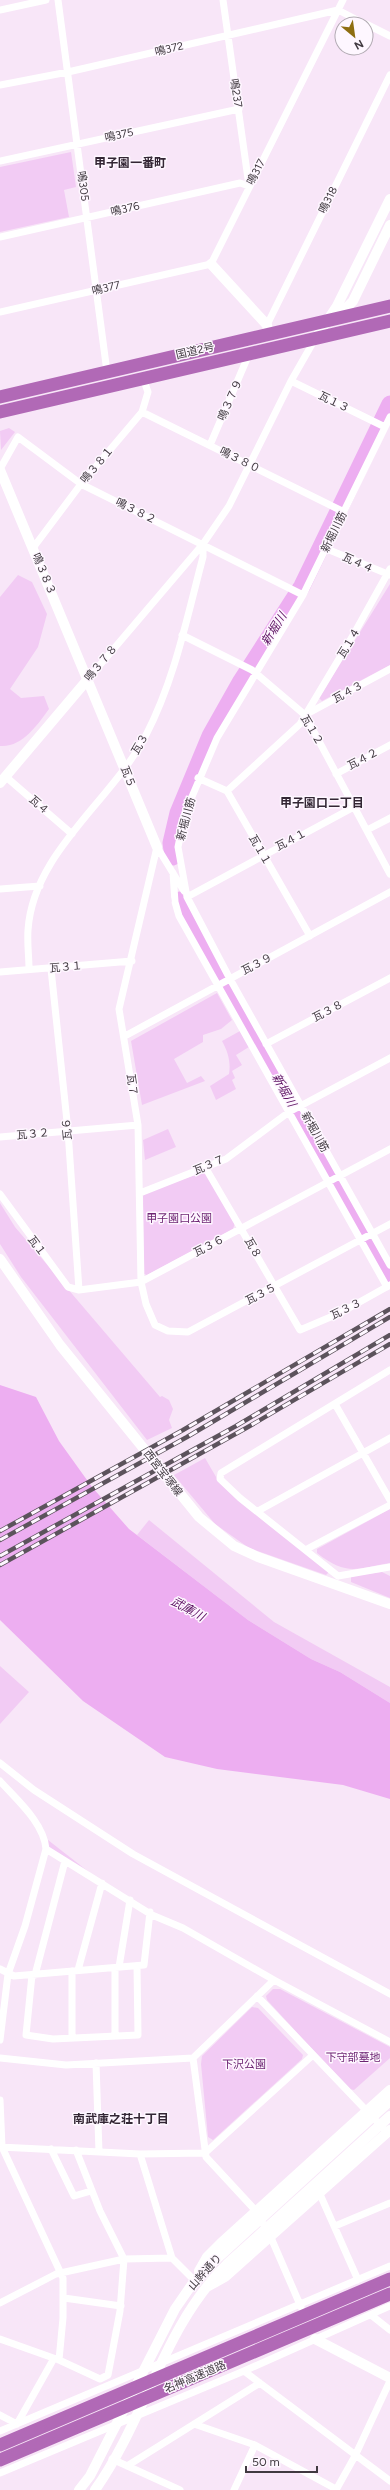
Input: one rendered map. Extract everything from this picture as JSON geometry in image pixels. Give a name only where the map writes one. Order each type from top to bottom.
[{"type":"highway","name":"国道2号","points":[[0,398],[107,372],[268,329],[330,321],[390,306]]},
{"type":"highway","name":"国道2号","points":[[0,412],[314,340],[390,321]]},
{"type":"highway","name":"名神高速道路","points":[[0,2445],[390,2279]]},
{"type":"highway","name":"名神高速道路","points":[[0,2460],[390,2294]]},
{"type":"street","points":[[0,10],[46,0]]},
{"type":"street","name":"鳴305","points":[[58,0],[107,372]]},
{"type":"street","name":"鳴237","points":[[223,0],[249,186]]},
{"type":"street","name":"鳴317","points":[[211,264],[343,0]]},
{"type":"street","points":[[338,10],[350,16]]},
{"type":"street","name":"鳴372","points":[[0,85],[68,72],[338,10]]},
{"type":"street","points":[[374,28],[390,36]]},
{"type":"street","name":"鳴318","points":[[268,329],[390,76]]},
{"type":"street","name":"鳴375","points":[[0,161],[239,109]]},
{"type":"street","name":"鳴376","points":[[0,236],[240,183],[249,186]]},
{"type":"street","points":[[330,321],[390,199]]},
{"type":"street","points":[[314,340],[330,321],[353,301],[390,226]]},
{"type":"street","points":[[211,264],[268,329]]},
{"type":"street","name":"鳴377","points":[[0,312],[211,264]]},
{"type":"street","name":"鳴３７８","points":[[3,780],[203,544],[229,506],[290,381],[314,340]]},
{"type":"street","name":"鳴３７９","points":[[210,445],[249,354]]},
{"type":"street","name":"鳴３８１","points":[[33,548],[81,484],[142,412],[148,392],[143,378]]},
{"type":"street","name":"瓦１３","points":[[290,381],[382,426]]},
{"type":"street","name":"鳴３８０","points":[[142,412],[341,510]]},
{"type":"street","name":"新堀川筋","points":[[390,417],[382,426],[341,510],[327,549],[252,670],[229,715],[198,778],[185,813],[178,847],[187,897],[223,982],[266,1044],[294,1109],[366,1237],[390,1265]]},
{"type":"street","name":"鳴３８２","points":[[0,470],[18,437],[81,484],[299,593]]},
{"type":"street","name":"鳴３８３","points":[[0,470],[88,679]]},
{"type":"street","name":"瓦３","points":[[29,969],[28,929],[40,886],[51,860],[126,770],[163,700],[203,557],[203,544]]},
{"type":"street","name":"瓦４４","points":[[327,549],[389,573]]},
{"type":"street","name":"瓦１４","points":[[227,791],[300,724],[389,573]]},
{"type":"street","name":"瓦１２","points":[[182,635],[252,670],[305,715],[390,874]]},
{"type":"street","name":"瓦４３","points":[[305,715],[390,669]]},
{"type":"street","name":"瓦５","points":[[88,679],[157,847],[187,897]]},
{"type":"street","name":"瓦４２","points":[[336,774],[390,745]]},
{"type":"street","points":[[198,778],[227,791]]},
{"type":"street","name":"瓦４","points":[[3,780],[72,834]]},
{"type":"street","name":"瓦１１","points":[[227,791],[310,936]]},
{"type":"street","name":"瓦４１","points":[[187,897],[354,807]]},
{"type":"street","points":[[367,830],[390,818]]},
{"type":"street","name":"瓦７","points":[[155,1325],[146,1304],[141,1282],[138,1125],[125,1036],[119,1009],[132,961],[137,929],[157,847]]},
{"type":"street","points":[[173,873],[175,902],[179,916],[223,982],[366,1237],[388,1286]]},
{"type":"street","points":[[0,889],[40,886]]},
{"type":"street","name":"瓦３９","points":[[125,1036],[390,892]]},
{"type":"street","name":"瓦３１","points":[[0,972],[29,969],[52,969],[132,961]]},
{"type":"street","name":"瓦６","points":[[52,969],[68,1131],[80,1290]]},
{"type":"street","name":"瓦３８","points":[[266,1044],[390,978]]},
{"type":"street","name":"瓦３７","points":[[140,1193],[226,1159],[294,1109],[390,1058]]},
{"type":"street","name":"瓦３２","points":[[0,1137],[138,1125]]},
{"type":"street","name":"瓦３６","points":[[80,1290],[141,1282],[390,1149]]},
{"type":"street","name":"瓦８","points":[[205,1167],[300,1330]]},
{"type":"street","name":"瓦１","points":[[0,1194],[68,1288],[80,1290]]},
{"type":"street","name":"瓦３５","points":[[155,1325],[168,1331],[188,1332],[390,1224]]},
{"type":"street","name":"西宮宝塚線","points":[[0,1259],[60,1345],[199,1517],[234,1546],[258,1557],[338,1580],[390,1604]]},
{"type":"street","name":"瓦３３","points":[[300,1330],[340,1313],[388,1286]]},
{"type":"street","points":[[390,1370],[221,1473],[220,1478],[258,1511],[307,1549],[338,1580],[390,1567]]},
{"type":"street","points":[[335,1404],[390,1500]]},
{"type":"street","points":[[258,1511],[390,1438]]},
{"type":"street","points":[[307,1549],[390,1505]]},
{"type":"street","points":[[0,1763],[34,1790],[133,1854],[390,1994]]},
{"type":"street","points":[[0,1781],[40,1830],[45,1840],[46,1849],[25,1926],[8,1974],[0,2040]]},
{"type":"street","points":[[46,1849],[150,1912],[184,1928],[274,1980],[390,2042]]},
{"type":"street","points":[[65,1861],[33,1975],[26,2035],[53,2039],[138,2035],[137,1966]]},
{"type":"street","points":[[72,2038],[75,1971],[102,1883]]},
{"type":"street","points":[[115,2036],[117,1967],[130,1900]]},
{"type":"street","points":[[0,1969],[14,1976],[144,1965],[150,1912]]},
{"type":"street","points":[[0,2058],[66,2065],[194,2058],[274,1980]]},
{"type":"street","points":[[203,2290],[221,2281],[319,2192],[389,2132],[257,1996]]},
{"type":"street","points":[[1,2147],[140,2154],[205,2153],[313,2055]]},
{"type":"street","points":[[194,2058],[206,2157],[256,2211],[270,2236],[315,2339],[390,2380],[355,2456],[336,2490],[256,2445],[194,2424]]},
{"type":"street","points":[[96,2063],[99,2152]]},
{"type":"street","points":[[140,2154],[172,2258],[195,2281],[207,2257],[390,2090]]},
{"type":"street","points":[[0,2100],[1,2147],[61,2272],[64,2298],[56,2360],[17,2424]]},
{"type":"street","name":"山幹通り","points":[[80,2490],[90,2476],[175,2309],[195,2281],[235,2242],[390,2101]]},
{"type":"street","name":"山幹通り","points":[[95,2490],[135,2416],[179,2326],[203,2290],[245,2248],[390,2116]]},
{"type":"street","points":[[51,2149],[74,2196],[91,2191]]},
{"type":"street","points":[[0,2339],[56,2360],[100,2379],[108,2375],[121,2306],[124,2259],[91,2191],[76,2150]]},
{"type":"street","points":[[319,2192],[358,2280]]},
{"type":"street","points":[[335,2226],[390,2203]]},
{"type":"street","points":[[0,2303],[61,2272],[124,2259],[172,2258]]},
{"type":"street","points":[[0,2431],[390,2266]]},
{"type":"street","points":[[64,2298],[121,2306]]},
{"type":"street","points":[[0,2473],[244,2371],[390,2306]]},
{"type":"street","points":[[371,2314],[390,2330]]},
{"type":"street","points":[[244,2371],[390,2481]]},
{"type":"street","points":[[104,2377],[109,2385]]},
{"type":"street","points":[[127,2466],[260,2383]]},
{"type":"street","points":[[0,2415],[17,2424]]},
{"type":"street","points":[[234,2490],[256,2445]]},
{"type":"street","points":[[112,2459],[180,2490]]},
{"type":"green space","points":[[71,152],[76,187],[64,190],[69,217],[0,232],[0,167]]},
{"type":"green space","points":[[9,428],[15,432],[1,450],[0,431]]},
{"type":"green space","points":[[18,575],[32,582],[47,614],[38,647],[10,689],[21,698],[44,696],[49,709],[29,734],[8,746],[0,746],[0,597]]},
{"type":"green space","points":[[390,584],[390,665],[322,701],[319,698]]},
{"type":"green space","points":[[217,993],[232,1020],[221,1029],[203,1035],[203,1042],[174,1059],[187,1083],[201,1076],[205,1081],[142,1105],[131,1041]]},
{"type":"green space","points":[[240,1031],[249,1047],[236,1055],[242,1065],[232,1071],[235,1078],[232,1080],[236,1089],[216,1100],[210,1086],[229,1074],[230,1070],[226,1049],[222,1041]]},
{"type":"green space","points":[[168,1129],[176,1147],[145,1160],[143,1140]]},
{"type":"green space","name":"甲子園口公園","points":[[201,1173],[207,1174],[235,1223],[233,1229],[147,1275],[144,1274],[143,1193]]},
{"type":"green space","points":[[0,1203],[15,1227],[160,1397],[162,1396],[169,1400],[173,1409],[169,1420],[172,1428],[147,1440],[21,1277],[0,1244]]},
{"type":"green space","points":[[205,1458],[219,1482],[329,1572],[326,1575],[249,1548],[215,1524],[174,1475]]},
{"type":"green space","points":[[390,1509],[390,1563],[360,1569],[344,1568],[327,1560],[317,1553],[317,1549]]},
{"type":"green space","points":[[149,1520],[274,1622],[390,1687],[390,1703],[340,1672],[311,1659],[248,1620],[137,1535]]},
{"type":"green space","points":[[382,1572],[390,1576],[390,1598],[351,1582],[351,1576]]},
{"type":"green space","points":[[0,1666],[29,1692],[0,1724]]},
{"type":"green space","points":[[48,1840],[94,1876],[48,1847]]},
{"type":"green space","name":"下守部墓地","points":[[273,1989],[280,1989],[390,2047],[390,2058],[354,2090],[349,2089],[267,2000],[266,1996]]},
{"type":"green space","name":"下沢公園","points":[[252,2007],[258,2008],[303,2055],[302,2059],[213,2140],[208,2137],[201,2064],[202,2056]]},
{"type":"water","name":"武庫川","points":[[0,1385],[36,1397],[59,1441],[92,1487],[129,1529],[248,1620],[311,1659],[340,1672],[390,1703],[390,1799],[343,1785],[217,1769],[165,1757],[83,1701],[0,1620]]},
{"type":"waterway","name":"新堀川","points":[[173,857],[171,843],[178,813],[210,736],[241,681],[302,586],[390,404]]},
{"type":"waterway","name":"新堀川","points":[[180,900],[188,920],[390,1279]]},
{"type":"railway","points":[[0,1531],[183,1430],[390,1309]]},
{"type":"railway","points":[[0,1540],[187,1437],[390,1317]]},
{"type":"railway","points":[[0,1556],[236,1426],[390,1335]]},
{"type":"railway","points":[[0,1565],[248,1427],[390,1344]]},
{"type":"district","name":"甲子園一番町","points":[[130,163]]},
{"type":"district","name":"甲子園口二丁目","points":[[322,803]]},
{"type":"district","name":"南武庫之荘十丁目","points":[[121,2119]]}]
